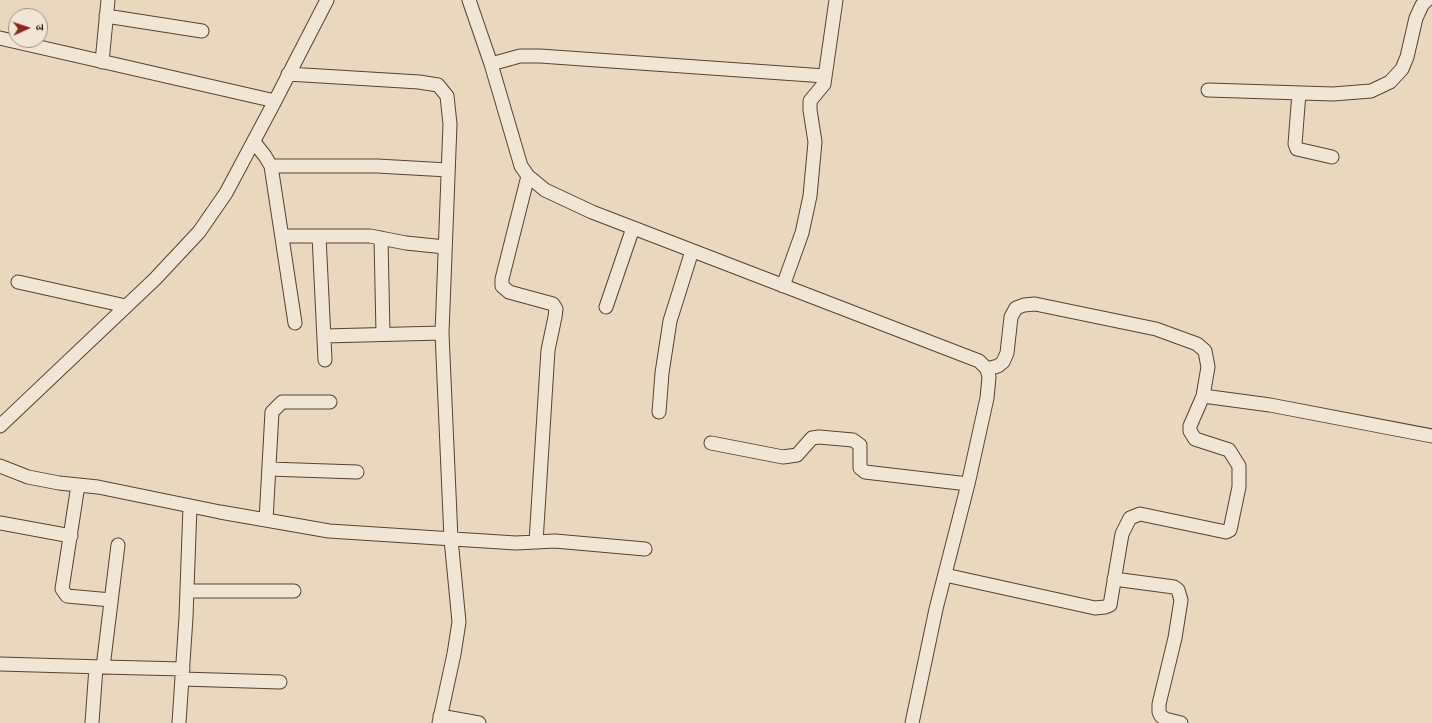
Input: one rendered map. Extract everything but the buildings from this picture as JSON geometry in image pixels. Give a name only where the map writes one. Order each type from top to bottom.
[{"type":"street","points":[[102,62],[108,0]]},
{"type":"street","points":[[0,426],[155,279],[199,232],[226,193],[327,0]]},
{"type":"street","points":[[469,0],[491,64],[521,166],[528,176],[545,190],[592,212],[979,361],[987,369],[989,377],[987,398],[968,484],[936,609],[912,723]]},
{"type":"street","points":[[783,286],[802,232],[810,196],[815,142],[810,100],[824,84],[836,0]]},
{"type":"street","points":[[1208,90],[1333,94],[1371,91],[1390,82],[1402,69],[1407,58],[1416,18],[1427,0]]},
{"type":"street","points":[[106,16],[202,31]]},
{"type":"street","points":[[0,38],[275,101]]},
{"type":"street","points":[[491,64],[520,56],[540,56],[825,76]]},
{"type":"street","points":[[288,74],[419,82],[438,85],[447,96],[450,124],[442,333],[451,539],[458,622],[454,654],[439,720],[479,723]]},
{"type":"street","points":[[1299,93],[1295,144],[1297,148],[1332,157]]},
{"type":"street","points":[[254,142],[271,166],[295,323]]},
{"type":"street","points":[[271,166],[377,166],[448,170]]},
{"type":"street","points":[[528,176],[502,279],[502,286],[509,292],[553,304],[556,309],[548,350],[536,542]]},
{"type":"street","points":[[606,307],[633,228]]},
{"type":"street","points":[[282,236],[370,236],[406,243],[445,247]]},
{"type":"street","points":[[320,236],[325,360]]},
{"type":"street","points":[[381,238],[383,334]]},
{"type":"street","points":[[659,412],[662,373],[670,321],[692,251]]},
{"type":"street","points":[[18,282],[126,306]]},
{"type":"street","points":[[945,575],[1095,608],[1105,607],[1110,605],[1122,534],[1130,518],[1140,514],[1226,532],[1230,530],[1239,487],[1239,466],[1229,450],[1195,439],[1190,431],[1190,426],[1203,396],[1208,367],[1205,351],[1197,344],[1156,329],[1035,304],[1024,305],[1016,308],[1012,317],[1007,353],[1003,362],[998,366],[987,369]]},
{"type":"street","points":[[324,336],[442,333]]},
{"type":"street","points":[[1203,396],[1270,405],[1432,436]]},
{"type":"street","points":[[266,520],[272,412],[282,402],[330,402]]},
{"type":"street","points":[[711,443],[783,457],[797,455],[812,438],[819,437],[853,440],[860,445],[860,468],[865,472],[968,484]]},
{"type":"street","points":[[0,466],[28,477],[59,483],[98,487],[190,506],[329,531],[516,543],[555,541],[645,549]]},
{"type":"street","points":[[269,469],[357,472]]},
{"type":"street","points":[[78,485],[62,589],[64,594],[67,596],[111,600]]},
{"type":"street","points":[[179,723],[187,592],[190,506]]},
{"type":"street","points":[[0,523],[71,536]]},
{"type":"street","points":[[92,723],[118,545]]},
{"type":"street","points":[[1114,579],[1174,587],[1178,590],[1181,600],[1175,638],[1159,704],[1159,712],[1165,719],[1181,723]]},
{"type":"street","points":[[187,592],[294,591]]},
{"type":"street","points":[[0,664],[99,667],[280,682]]}]
